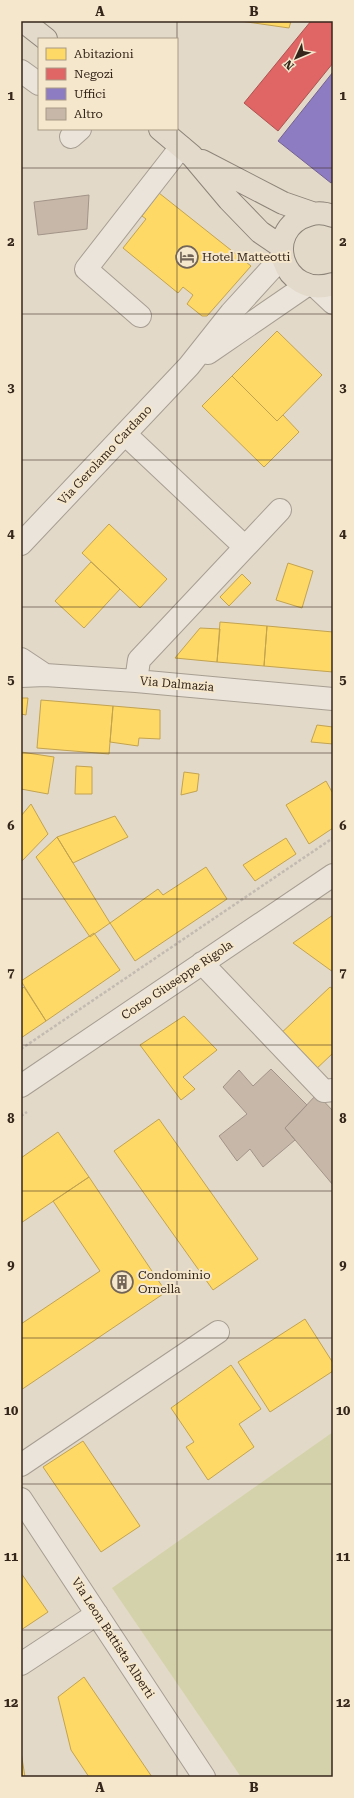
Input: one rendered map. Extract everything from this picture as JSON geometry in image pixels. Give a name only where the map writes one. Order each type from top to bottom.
[{"type":"main road","points":[[23,21],[45,38]]},
{"type":"main road","points":[[161,130],[187,152],[229,200],[282,252]]},
{"type":"main road","points":[[187,152],[283,203],[327,214]]},
{"type":"main road","points":[[319,286],[297,280],[289,273],[282,252],[284,239],[292,225],[298,220],[327,214]]},
{"type":"street","points":[[140,316],[86,269],[187,152]]},
{"type":"street","name":"Via Gerolamo Cardano","points":[[21,544],[189,366],[282,252]]},
{"type":"street","points":[[319,286],[333,303]]},
{"type":"street","name":"Via Gerolamo Cardano","points":[[189,366],[319,286]]},
{"type":"street","points":[[125,434],[245,547]]},
{"type":"street","points":[[136,680],[139,660],[280,510]]},
{"type":"street","points":[[21,659],[44,675]]},
{"type":"street","name":"Via Dalmazia","points":[[21,676],[44,675],[136,680],[333,699]]},
{"type":"street","name":"Corso Giuseppe Rigola","points":[[21,1086],[333,875]]},
{"type":"street","points":[[202,963],[324,1091],[333,1090]]},
{"type":"street","points":[[21,1465],[218,1332]]},
{"type":"street","name":"Via Leon Battista Alberti","points":[[21,1499],[204,1777]]},
{"type":"street","points":[[21,1664],[97,1614]]},
{"type":"path","points":[[21,1049],[333,838]]},
{"type":"shaded area","points":[[333,1432],[333,1777],[241,1777],[112,1588]]},
{"type":"building: Abitazioni","points":[[240,21],[291,21],[289,28]]},
{"type":"building: Abitazioni","name":"Hotel Matteotti","points":[[159,193],[251,266],[207,316],[202,316],[187,304],[193,295],[183,287],[178,293],[123,248],[146,219],[142,216]]},
{"type":"building: Abitazioni","points":[[277,331],[322,375],[277,421],[232,376]]},
{"type":"building: Abitazioni","points":[[232,376],[277,421],[283,415],[299,432],[264,467],[202,406]]},
{"type":"building: Abitazioni","points":[[109,524],[167,579],[140,608],[82,553]]},
{"type":"building: Abitazioni","points":[[91,562],[120,589],[84,628],[55,601]]},
{"type":"building: Abitazioni","points":[[288,563],[313,571],[302,608],[276,600]]},
{"type":"building: Abitazioni","points":[[242,574],[251,583],[229,606],[220,597]]},
{"type":"building: Abitazioni","points":[[220,622],[267,626],[264,666],[217,662]]},
{"type":"building: Abitazioni","points":[[267,626],[333,632],[333,672],[264,666]]},
{"type":"building: Abitazioni","points":[[200,628],[220,629],[217,662],[175,658]]},
{"type":"building: Abitazioni","points":[[21,698],[28,698],[26,715],[21,714]]},
{"type":"building: Abitazioni","points":[[41,700],[113,706],[109,754],[37,748]]},
{"type":"building: Abitazioni","points":[[113,706],[160,710],[160,739],[139,738],[138,746],[110,742]]},
{"type":"building: Abitazioni","points":[[317,725],[333,727],[333,744],[311,742]]},
{"type":"building: Abitazioni","points":[[21,752],[54,757],[48,794],[21,789]]},
{"type":"building: Abitazioni","points":[[76,766],[92,767],[92,794],[75,794]]},
{"type":"building: Abitazioni","points":[[184,772],[199,774],[197,791],[181,795]]},
{"type":"building: Abitazioni","points":[[326,781],[333,792],[333,828],[309,844],[286,805]]},
{"type":"building: Abitazioni","points":[[31,804],[48,834],[21,862],[21,816]]},
{"type":"building: Abitazioni","points":[[115,816],[128,837],[73,863],[57,837]]},
{"type":"building: Abitazioni","points":[[57,837],[110,923],[90,937],[36,857]]},
{"type":"building: Abitazioni","points":[[286,838],[296,854],[255,881],[243,865]]},
{"type":"building: Abitazioni","points":[[206,867],[227,899],[135,961],[110,923],[158,889],[163,895]]},
{"type":"building: Abitazioni","points":[[333,915],[333,972],[293,943]]},
{"type":"building: Abitazioni","points":[[94,933],[120,970],[46,1021],[21,981]]},
{"type":"building: Abitazioni","points":[[24,987],[46,1021],[21,1038],[21,989]]},
{"type":"building: Abitazioni","points":[[330,987],[333,989],[333,1053],[312,1073],[277,1037]]},
{"type":"building: Abitazioni","points":[[184,1016],[217,1050],[183,1077],[195,1089],[181,1100],[140,1045]]},
{"type":"building: Abitazioni","points":[[159,1119],[258,1259],[213,1290],[114,1151]]},
{"type":"building: Abitazioni","points":[[58,1132],[89,1177],[21,1223],[21,1158]]},
{"type":"building: Abitazioni","name":"Condominio Ornella","points":[[89,1177],[166,1292],[21,1390],[21,1324],[100,1271],[53,1201]]},
{"type":"building: Abitazioni","points":[[305,1319],[333,1363],[333,1371],[270,1412],[238,1362]]},
{"type":"building: Abitazioni","points":[[231,1365],[261,1409],[239,1424],[254,1447],[208,1480],[186,1447],[194,1442],[171,1408]]},
{"type":"building: Abitazioni","points":[[83,1441],[140,1526],[101,1552],[43,1467]]},
{"type":"building: Abitazioni","points":[[21,1573],[48,1612],[21,1630]]},
{"type":"building: Abitazioni","points":[[84,1677],[152,1777],[89,1777],[71,1750],[58,1697]]},
{"type":"building: Abitazioni","points":[[21,1752],[25,1777],[21,1777]]},
{"type":"building: Negozi","points":[[311,21],[333,21],[333,63],[278,131],[244,103]]},
{"type":"building: Uffici","points":[[333,72],[333,180],[331,183],[278,141]]},
{"type":"building: Altro","points":[[89,195],[87,229],[38,235],[34,202]]},
{"type":"building: Altro","points":[[271,1069],[307,1105],[285,1128],[295,1140],[263,1167],[250,1149],[237,1161],[219,1136],[247,1114],[223,1087],[239,1070],[253,1086]]},
{"type":"building: Altro","points":[[317,1094],[333,1111],[333,1185],[285,1128]]},
{"type":"place","name":"Hotel Matteotti","points":[[187,257]]},
{"type":"place","name":"Condominio Ornella","points":[[122,1282]]}]
